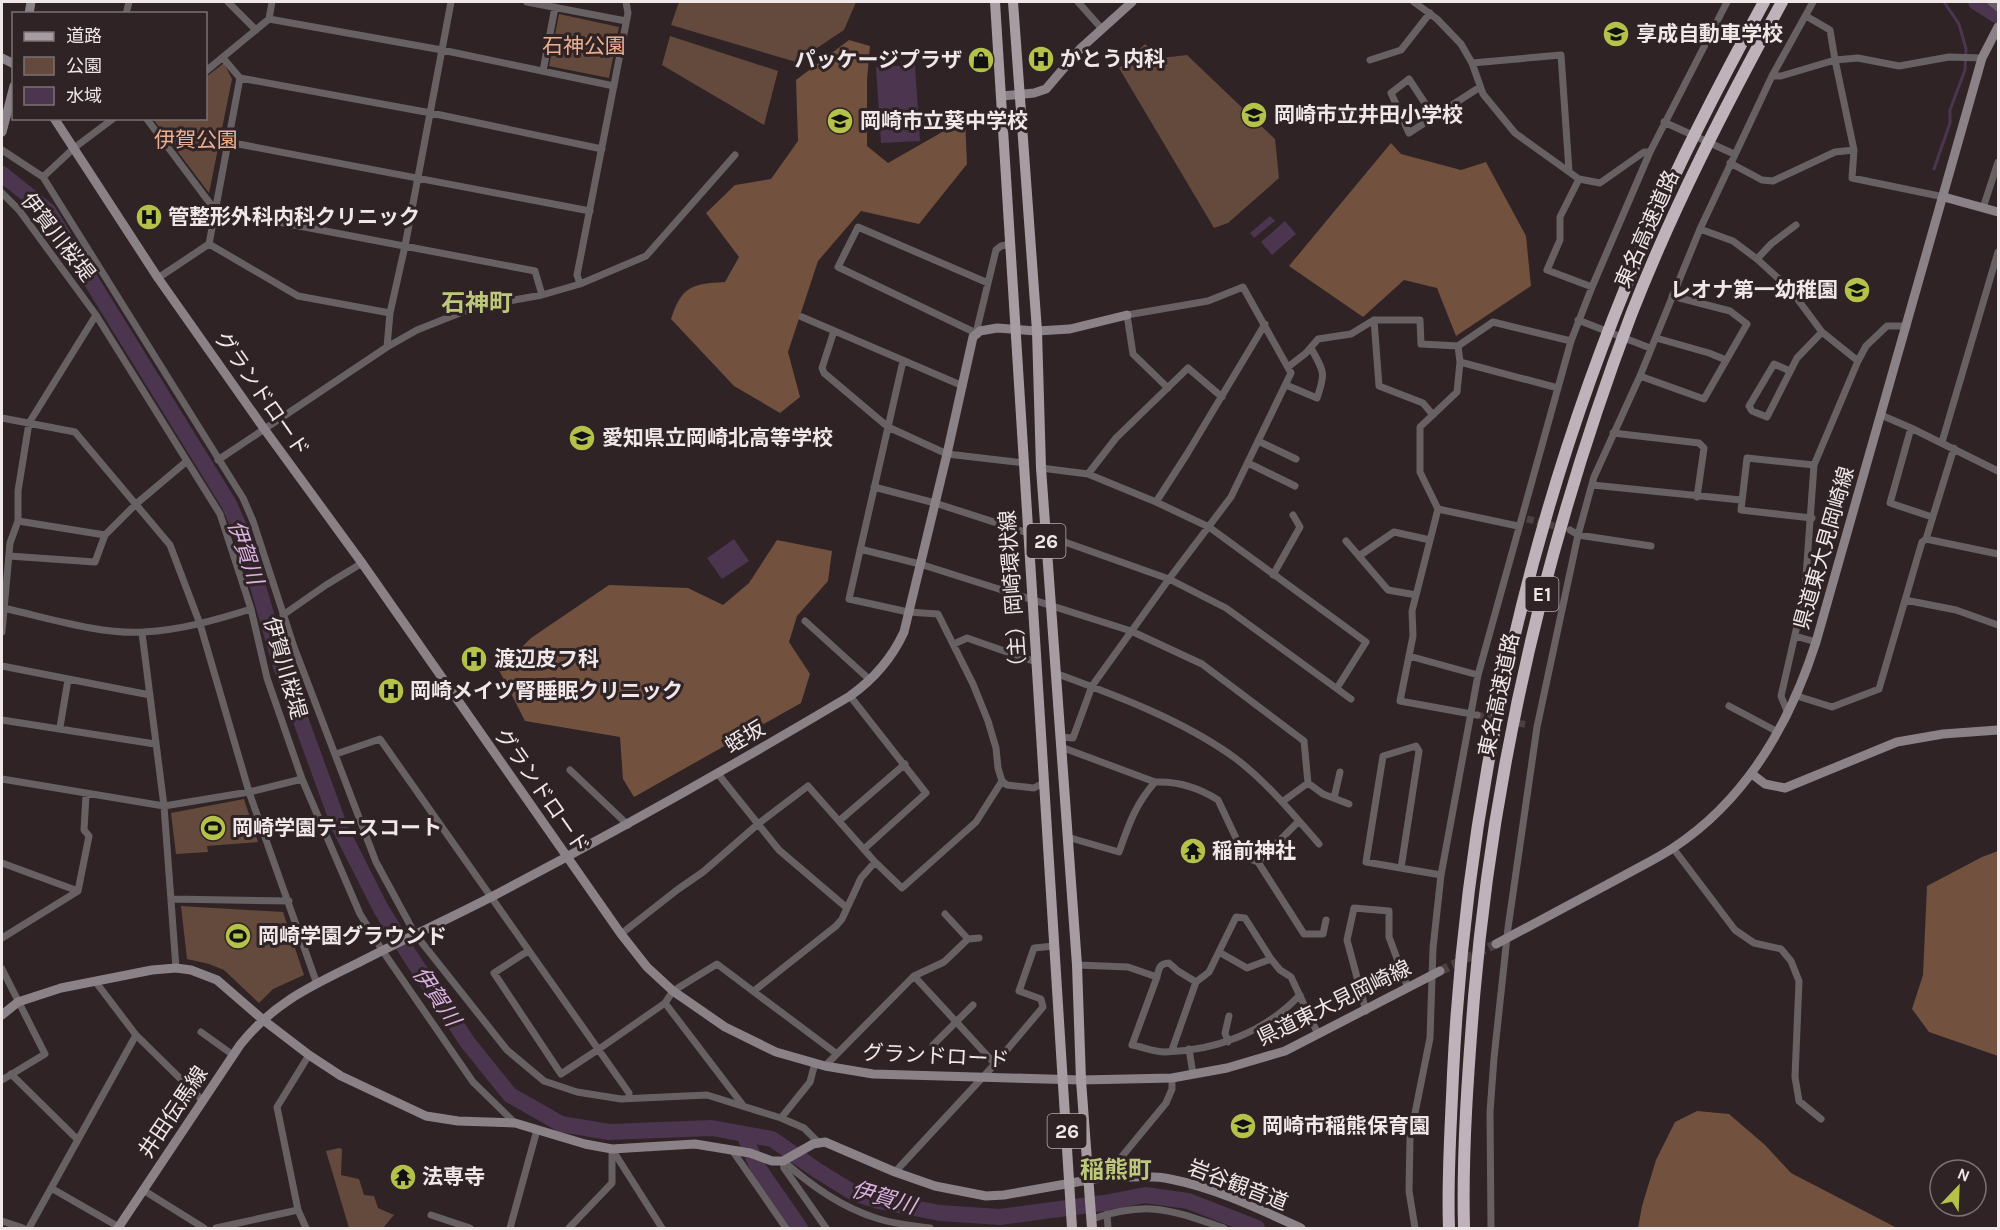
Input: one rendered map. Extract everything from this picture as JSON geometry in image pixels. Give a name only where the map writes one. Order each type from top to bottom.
[{"type":"highway","name":"東名高速道路","points":[[1449,1228],[1455,1034],[1466,915],[1488,767],[1505,677],[1528,582],[1579,414],[1631,276],[1683,156],[1764,2]]},
{"type":"highway","name":"東名高速道路","points":[[1464,1228],[1471,1036],[1487,871],[1521,680],[1544,586],[1573,484],[1632,313],[1733,91],[1782,2]]},
{"type":"main road","name":"（主）岡崎環状線","points":[[995,2],[1070,1184]]},
{"type":"main road","name":"（主）岡崎環状線","points":[[1013,2],[1037,330],[1045,535],[1077,965],[1081,1080],[1090,1181]]},
{"type":"main road","name":"26","points":[[1090,1181],[1092,1224]]},
{"type":"main road","name":"26","points":[[1068,1228],[1070,1184]]},
{"type":"street","points":[[228,2],[256,30]]},
{"type":"street","points":[[207,70],[269,19],[272,2]]},
{"type":"street","points":[[387,347],[390,313],[405,246],[451,2]]},
{"type":"street","points":[[527,2],[626,21]]},
{"type":"street","points":[[580,284],[577,275],[628,13],[626,2]]},
{"type":"street","points":[[1078,2],[1102,29]]},
{"type":"street","points":[[1002,96],[1020,95],[1046,89],[1081,48],[1132,2]]},
{"type":"street","points":[[1414,2],[1461,44],[1472,63],[1483,94],[1515,133],[1579,179],[1600,183],[1644,152],[1650,152]]},
{"type":"street","points":[[1415,1228],[1409,1191],[1410,1138],[1430,1038],[1436,973],[1433,948],[1441,875],[1473,714],[1478,675],[1518,526],[1524,517],[1578,320],[1664,122],[1727,2]]},
{"type":"street","points":[[1491,1228],[1491,1101],[1507,938],[1537,727],[1578,535],[1592,485],[1730,163],[1731,152],[1813,2]]},
{"type":"street","points":[[1991,2],[1998,9]]},
{"type":"street","points":[[543,71],[555,7]]},
{"type":"street","points":[[1370,60],[1401,50],[1430,14]]},
{"type":"street","points":[[1806,16],[1830,30],[1834,60],[1854,150],[1852,178],[1944,196],[1998,212]]},
{"type":"street","points":[[269,19],[442,50],[614,86]]},
{"type":"street","name":"県道東大見岡崎線","points":[[1496,944],[1673,848],[1716,814],[1752,774],[1772,745],[1787,711],[1797,696],[1816,642],[1982,58],[1998,27]]},
{"type":"street","points":[[1472,63],[1561,55],[1569,171]]},
{"type":"street","points":[[1772,76],[1781,76],[1834,60],[1858,58],[1899,66],[1949,57],[1982,58]]},
{"type":"street","points":[[223,58],[240,78],[430,113],[602,149]]},
{"type":"street","points":[[158,278],[209,243],[240,78]]},
{"type":"street","points":[[1434,117],[1409,79],[1391,93],[1409,133],[1434,117],[1480,87]]},
{"type":"street","points":[[2,132],[12,94]]},
{"type":"street","name":"グランドロード","points":[[55,120],[158,278],[264,430],[362,563],[566,858],[647,967],[673,991],[725,1027],[776,1052],[825,1066],[873,1074],[1064,1079]]},
{"type":"street","points":[[44,177],[74,148],[111,120]]},
{"type":"street","points":[[148,120],[215,210],[536,271],[542,295]]},
{"type":"street","points":[[1664,122],[1731,152]]},
{"type":"street","points":[[228,142],[590,211]]},
{"type":"street","name":"伊賀川桜堤","points":[[2,150],[44,177],[243,498],[279,597],[283,615],[376,862],[415,934],[507,1050],[544,1081],[577,1092],[621,1099],[707,1095],[781,1118],[804,1128],[819,1143]]},
{"type":"street","points":[[1730,163],[1762,180],[1773,181],[1835,152],[1854,150]]},
{"type":"street","points":[[218,460],[387,347],[417,330],[475,308],[542,295],[580,284],[646,256],[735,155]]},
{"type":"street","points":[[1983,208],[1998,162]]},
{"type":"street","points":[[1579,179],[1560,217],[1560,240],[1547,270],[1592,287]]},
{"type":"street","name":"伊賀川桜堤","points":[[2,193],[19,210],[96,315],[220,514],[251,609],[267,678],[302,779],[360,914],[382,950],[473,1082],[515,1123]]},
{"type":"street","points":[[1757,259],[1770,244],[1796,225]]},
{"type":"street","points":[[988,283],[858,227],[838,267],[976,333],[997,327],[1037,330],[1070,329],[1128,315],[1208,301],[1244,287],[1291,373],[1232,497],[1169,579],[1092,686],[1073,738],[1061,742]]},
{"type":"street","points":[[1700,230],[1733,241],[1757,259],[1790,289],[1822,332],[1858,361]]},
{"type":"street","points":[[209,243],[298,296],[390,313]]},
{"type":"street","points":[[976,333],[996,250],[1001,246],[1011,244]]},
{"type":"street","points":[[1942,442],[1998,252]]},
{"type":"street","points":[[1990,280],[1998,283]]},
{"type":"street","points":[[1640,376],[1704,399],[1748,324],[1730,311],[1672,296]]},
{"type":"street","points":[[2,632],[10,543],[18,521],[18,491],[29,423],[96,315]]},
{"type":"street","points":[[1128,315],[1133,354],[1168,388]]},
{"type":"street","points":[[802,317],[963,387]]},
{"type":"street","points":[[1288,367],[1311,348],[1318,339],[1351,334],[1374,320],[1420,320],[1421,344],[1458,346],[1493,322],[1571,341]]},
{"type":"street","points":[[1374,320],[1379,386],[1423,403],[1433,415]]},
{"type":"street","points":[[1578,320],[1650,348]]},
{"type":"street","points":[[1156,502],[1265,324]]},
{"type":"street","points":[[1787,711],[1781,696],[1806,591],[1814,465],[1866,346],[1887,326],[1907,326]]},
{"type":"street","points":[[834,331],[822,368],[824,373],[888,427],[947,454],[1024,463]]},
{"type":"street","points":[[1790,371],[1774,364],[1749,406],[1752,411],[1767,417],[1797,358],[1822,332]]},
{"type":"street","name":"蛭坂","points":[[415,934],[628,825],[850,696],[870,680],[898,644],[904,632],[973,337],[976,333]]},
{"type":"street","points":[[1656,338],[1726,360]]},
{"type":"street","points":[[1458,346],[1460,362],[1457,392],[1420,426],[1420,471],[1438,509],[1412,611],[1413,636],[1400,701],[1473,714]]},
{"type":"street","points":[[1286,385],[1317,398],[1324,378],[1322,368],[1311,348]]},
{"type":"street","points":[[903,361],[849,599],[908,612],[938,614],[973,684],[989,724],[1002,782],[1007,785],[1035,788],[1045,782]]},
{"type":"street","points":[[1460,362],[1558,388]]},
{"type":"street","points":[[1088,474],[1116,438],[1188,368],[1222,397]]},
{"type":"street","points":[[1881,415],[1942,442],[1998,471]]},
{"type":"street","points":[[2,418],[75,432],[170,545],[200,624],[249,792],[317,984]]},
{"type":"street","points":[[1911,428],[1890,503],[1932,517]]},
{"type":"street","points":[[1613,433],[1699,443],[1704,448],[1697,498]]},
{"type":"street","points":[[1258,441],[1296,459]]},
{"type":"street","points":[[1797,696],[1832,707],[1879,689],[1922,542],[1926,538],[1954,448]]},
{"type":"street","points":[[1812,518],[1741,510],[1741,501],[1746,458],[1814,465]]},
{"type":"street","points":[[9,556],[95,561],[105,535],[136,504],[187,461]]},
{"type":"street","points":[[1248,463],[1295,486]]},
{"type":"street","points":[[1041,468],[1088,474],[1209,527],[1366,642],[1337,688]]},
{"type":"street","points":[[1592,485],[1741,501]]},
{"type":"street","points":[[874,487],[935,503],[1028,534]]},
{"type":"street","points":[[1438,509],[1518,526]]},
{"type":"street","points":[[1273,575],[1300,527],[1293,515]]},
{"type":"street","points":[[18,521],[105,535]]},
{"type":"street","points":[[1570,530],[1578,535],[1651,546]]},
{"type":"street","points":[[1359,556],[1394,531],[1430,540]]},
{"type":"street","points":[[1045,535],[1169,579],[1226,608],[1351,699]]},
{"type":"street","points":[[1926,538],[1998,554]]},
{"type":"street","points":[[1347,541],[1388,590],[1416,595]]},
{"type":"street","points":[[860,549],[920,564],[1051,604],[1131,631],[1202,664],[1304,741],[1308,783],[1323,794],[1349,804]]},
{"type":"street","points":[[283,615],[362,563]]},
{"type":"street","points":[[1905,600],[1956,610],[1998,625]]},
{"type":"street","points":[[3,608],[100,629],[142,633],[200,624],[251,609]]},
{"type":"street","points":[[805,621],[870,680]]},
{"type":"street","points":[[142,633],[164,806],[176,968]]},
{"type":"street","points":[[1795,636],[1816,642]]},
{"type":"street","points":[[954,644],[967,638],[1036,662]]},
{"type":"street","points":[[1409,656],[1478,675]]},
{"type":"street","points":[[2,666],[150,696]]},
{"type":"street","points":[[1055,673],[1092,686],[1174,722],[1234,758],[1282,802],[1319,844]]},
{"type":"street","points":[[60,728],[68,680]]},
{"type":"street","points":[[850,696],[926,793],[864,849]]},
{"type":"street","points":[[1729,706],[1778,732]]},
{"type":"street","points":[[2,720],[155,744]]},
{"type":"street","points":[[1528,725],[1537,727]]},
{"type":"street","points":[[1752,774],[1765,784],[1785,788],[1897,742],[1943,734],[1998,730]]},
{"type":"street","points":[[336,754],[380,739],[628,1093]]},
{"type":"street","points":[[1061,742],[1155,782],[1197,787],[1218,800],[1245,857],[1258,862],[1304,934],[1323,934],[1326,920]]},
{"type":"street","points":[[1401,868],[1419,751],[1416,746],[1383,756],[1366,862],[1441,875]]},
{"type":"street","points":[[839,821],[905,764]]},
{"type":"street","points":[[570,770],[628,825]]},
{"type":"street","points":[[1334,798],[1340,772]]},
{"type":"street","points":[[718,774],[779,850],[847,908]]},
{"type":"street","points":[[2,779],[86,795],[164,806],[249,792],[302,779]]},
{"type":"street","points":[[621,934],[703,872],[758,824],[808,786],[875,862],[902,888],[976,822],[1002,782]]},
{"type":"street","points":[[1067,837],[1119,852],[1134,811],[1141,798],[1155,782]]},
{"type":"street","points":[[1282,802],[1308,783]]},
{"type":"street","points":[[2,938],[78,891],[89,836],[84,830],[86,795]]},
{"type":"street","points":[[1258,862],[1299,821]]},
{"type":"street","points":[[1673,848],[1735,930],[1754,943],[1782,949],[1791,961],[1799,981],[1795,1077],[1799,1101],[1821,1119]]},
{"type":"street","points":[[754,991],[836,926],[842,919],[861,878],[875,862]]},
{"type":"street","points":[[2,863],[78,891]]},
{"type":"street","points":[[171,899],[289,901]]},
{"type":"street","points":[[1366,1011],[1347,940],[1354,908],[1389,910],[1389,937],[1408,988]]},
{"type":"street","points":[[945,914],[969,939]]},
{"type":"street","points":[[1172,1050],[1196,982],[1209,972],[1236,917],[1245,918],[1271,959],[1280,970],[1291,977],[1318,1034]]},
{"type":"street","name":"井田伝馬線","points":[[118,1228],[233,1055],[262,1019],[278,1006],[317,984],[415,934]]},
{"type":"street","points":[[825,1066],[914,976],[944,962],[969,939],[979,938]]},
{"type":"street","points":[[895,1172],[995,1064],[1043,1007],[1041,999],[1019,991],[1034,948],[1054,946]]},
{"type":"street","points":[[528,951],[494,973],[561,1074],[664,1003],[673,991],[717,964],[837,1054]]},
{"type":"street","points":[[1219,952],[1246,968],[1271,959]]},
{"type":"street","points":[[1196,982],[1169,963],[1163,963],[1159,967],[1132,1044],[1155,1050],[1172,1050],[1228,1042],[1246,1035],[1285,1011],[1300,995]]},
{"type":"street","points":[[1077,965],[1128,967],[1156,977]]},
{"type":"street","points":[[2,1015],[18,1002],[61,988],[152,970],[176,968],[191,970],[217,980],[262,1019],[341,1076],[426,1116],[458,1121],[515,1123],[612,1149],[696,1144],[750,1153],[772,1161],[783,1161],[825,1142],[895,1172],[935,1185],[986,1196],[1090,1181]]},
{"type":"street","points":[[2,969],[45,1054],[2,1080]]},
{"type":"street","name":"県道東大見岡崎線","points":[[1064,1079],[1172,1078],[1254,1062],[1285,1051],[1436,973]]},
{"type":"street","points":[[914,976],[995,1064]]},
{"type":"street","points":[[95,981],[136,1035],[203,1101]]},
{"type":"street","points":[[664,1003],[744,1106]]},
{"type":"street","points":[[933,1045],[973,1005]]},
{"type":"street","points":[[1228,1042],[1225,1033],[1229,1016]]},
{"type":"street","points":[[201,1032],[233,1055]]},
{"type":"street","points":[[29,1228],[136,1035]]},
{"type":"street","points":[[1190,1049],[1193,1074]]},
{"type":"street","points":[[306,1228],[298,1210],[277,1107],[309,1054]]},
{"type":"street","points":[[781,1118],[810,1082],[815,1063]]},
{"type":"street","points":[[10,1074],[77,1139]]},
{"type":"street","points":[[1105,1177],[1166,1103],[1172,1089],[1172,1078]]},
{"type":"street","points":[[510,1228],[537,1130]]},
{"type":"street","points":[[569,1228],[612,1183],[612,1149]]},
{"type":"street","points":[[612,1149],[662,1228]]},
{"type":"street","points":[[732,1150],[786,1228]]},
{"type":"street","points":[[783,1161],[784,1168],[826,1228]]},
{"type":"street","points":[[783,1161],[810,1185],[849,1209],[881,1220],[930,1228]]},
{"type":"street","name":"岩谷観音道","points":[[1090,1181],[1105,1177],[1168,1178],[1225,1195],[1301,1228]]},
{"type":"street","points":[[51,1188],[118,1228]]},
{"type":"street","points":[[143,1190],[204,1228]]},
{"type":"street","points":[[1092,1224],[1107,1214],[1128,1209],[1161,1209],[1224,1228]]},
{"type":"street","points":[[216,1228],[298,1210]]},
{"type":"street","points":[[1107,1214],[1108,1228]]},
{"type":"street","points":[[431,1215],[470,1228]]},
{"type":"street","points":[[2,1221],[23,1228]]},
{"type":"green space","points":[[679,2],[856,2],[844,30],[796,62],[671,25]]},
{"type":"green space","name":"石神公園","points":[[559,14],[619,27],[609,78],[549,66]]},
{"type":"green space","points":[[670,36],[778,71],[764,125],[662,65]]},
{"type":"green space","points":[[1145,44],[1161,58],[1187,55],[1275,139],[1279,178],[1228,223],[1214,228],[1119,68]]},
{"type":"green space","name":"伊賀公園","points":[[224,63],[232,79],[209,193],[154,120],[207,120],[207,76]]},
{"type":"green space","name":"岡崎学園テニスコート","points":[[244,799],[258,842],[207,846],[208,852],[176,854],[171,813]]},
{"type":"green space","name":"岡崎学園グラウンド","points":[[181,906],[283,912],[304,975],[273,989],[259,1003],[224,970],[187,959]]},
{"type":"green space","points":[[342,1149],[341,1175],[359,1179],[364,1195],[374,1196],[378,1208],[394,1215],[383,1228],[349,1228],[326,1151]]},
{"type":"shaded area","points":[[849,40],[870,46],[867,80],[867,146],[888,163],[965,119],[967,164],[919,224],[861,211],[818,261],[788,352],[800,397],[780,413],[734,386],[671,319],[684,293],[696,286],[725,282],[739,257],[706,213],[735,185],[771,179],[798,141],[796,80]]},
{"type":"shaded area","points":[[1391,143],[1401,154],[1461,170],[1486,162],[1526,236],[1531,286],[1456,336],[1437,288],[1404,280],[1363,317],[1289,266]]},
{"type":"shaded area","points":[[777,540],[832,551],[828,581],[797,616],[789,642],[810,674],[801,703],[634,797],[623,779],[620,737],[525,721],[499,670],[531,638],[609,585],[688,588],[723,605],[749,583]]},
{"type":"shaded area","points":[[1998,851],[1998,1056],[1929,1032],[1912,1009],[1923,975],[1927,886]]},
{"type":"shaded area","points":[[1697,1111],[1729,1114],[1765,1145],[1791,1173],[1897,1228],[1638,1228],[1656,1160],[1675,1122]]},
{"type":"water","points":[[915,65],[920,141],[881,143],[876,67]]},
{"type":"water","points":[[1270,216],[1275,221],[1254,238],[1250,233]]},
{"type":"water","points":[[1285,221],[1296,234],[1272,255],[1261,242]]},
{"type":"water","points":[[734,539],[749,561],[722,579],[707,558]]},
{"type":"waterway","points":[[1934,169],[1950,123],[1950,110],[1965,70],[1966,49],[1959,24],[1944,2]]},
{"type":"waterway","points":[[1976,2],[1998,16]]},
{"type":"waterway","name":"伊賀川","points":[[2,174],[48,211],[229,504],[244,538],[281,666],[340,828],[381,909],[410,956],[468,1043],[510,1095],[561,1124],[609,1132],[712,1128],[772,1139],[854,1193],[878,1201],[940,1213],[1000,1217],[1145,1195],[1188,1201],[1257,1228]]},
{"type":"waterway","points":[[746,1139],[757,1166],[800,1228]]},
{"type":"tunnel","points":[[1527,519],[1563,528]]},
{"type":"tunnel","points":[[1477,715],[1528,725]]},
{"type":"tunnel","points":[[1440,971],[1496,944]]},
{"type":"place","name":"享成自動車学校","points":[[1616,34]]},
{"type":"place","name":"かとう内科","points":[[1041,59]]},
{"type":"place","name":"パッケージプラザ","points":[[981,60]]},
{"type":"place","name":"岡崎市立井田小学校","points":[[1254,115]]},
{"type":"place","name":"岡崎市立葵中学校","points":[[840,121]]},
{"type":"place","name":"管整形外科内科クリニック","points":[[149,217]]},
{"type":"place","name":"レオナ第一幼稚園","points":[[1857,290]]},
{"type":"place","name":"愛知県立岡崎北高等学校","points":[[582,438]]},
{"type":"place","name":"渡辺皮フ科","points":[[474,659]]},
{"type":"place","name":"岡崎メイツ腎睡眠クリニック","points":[[391,691]]},
{"type":"place","name":"岡崎学園テニスコート","points":[[213,828]]},
{"type":"place","name":"稲前神社","points":[[1193,851]]},
{"type":"place","name":"岡崎学園グラウンド","points":[[238,936]]},
{"type":"place","name":"岡崎市稲熊保育園","points":[[1243,1126]]},
{"type":"place","name":"法専寺","points":[[403,1177]]},
{"type":"district","name":"石神町","points":[[477,303]]},
{"type":"district","name":"稲熊町","points":[[1116,1170]]}]
